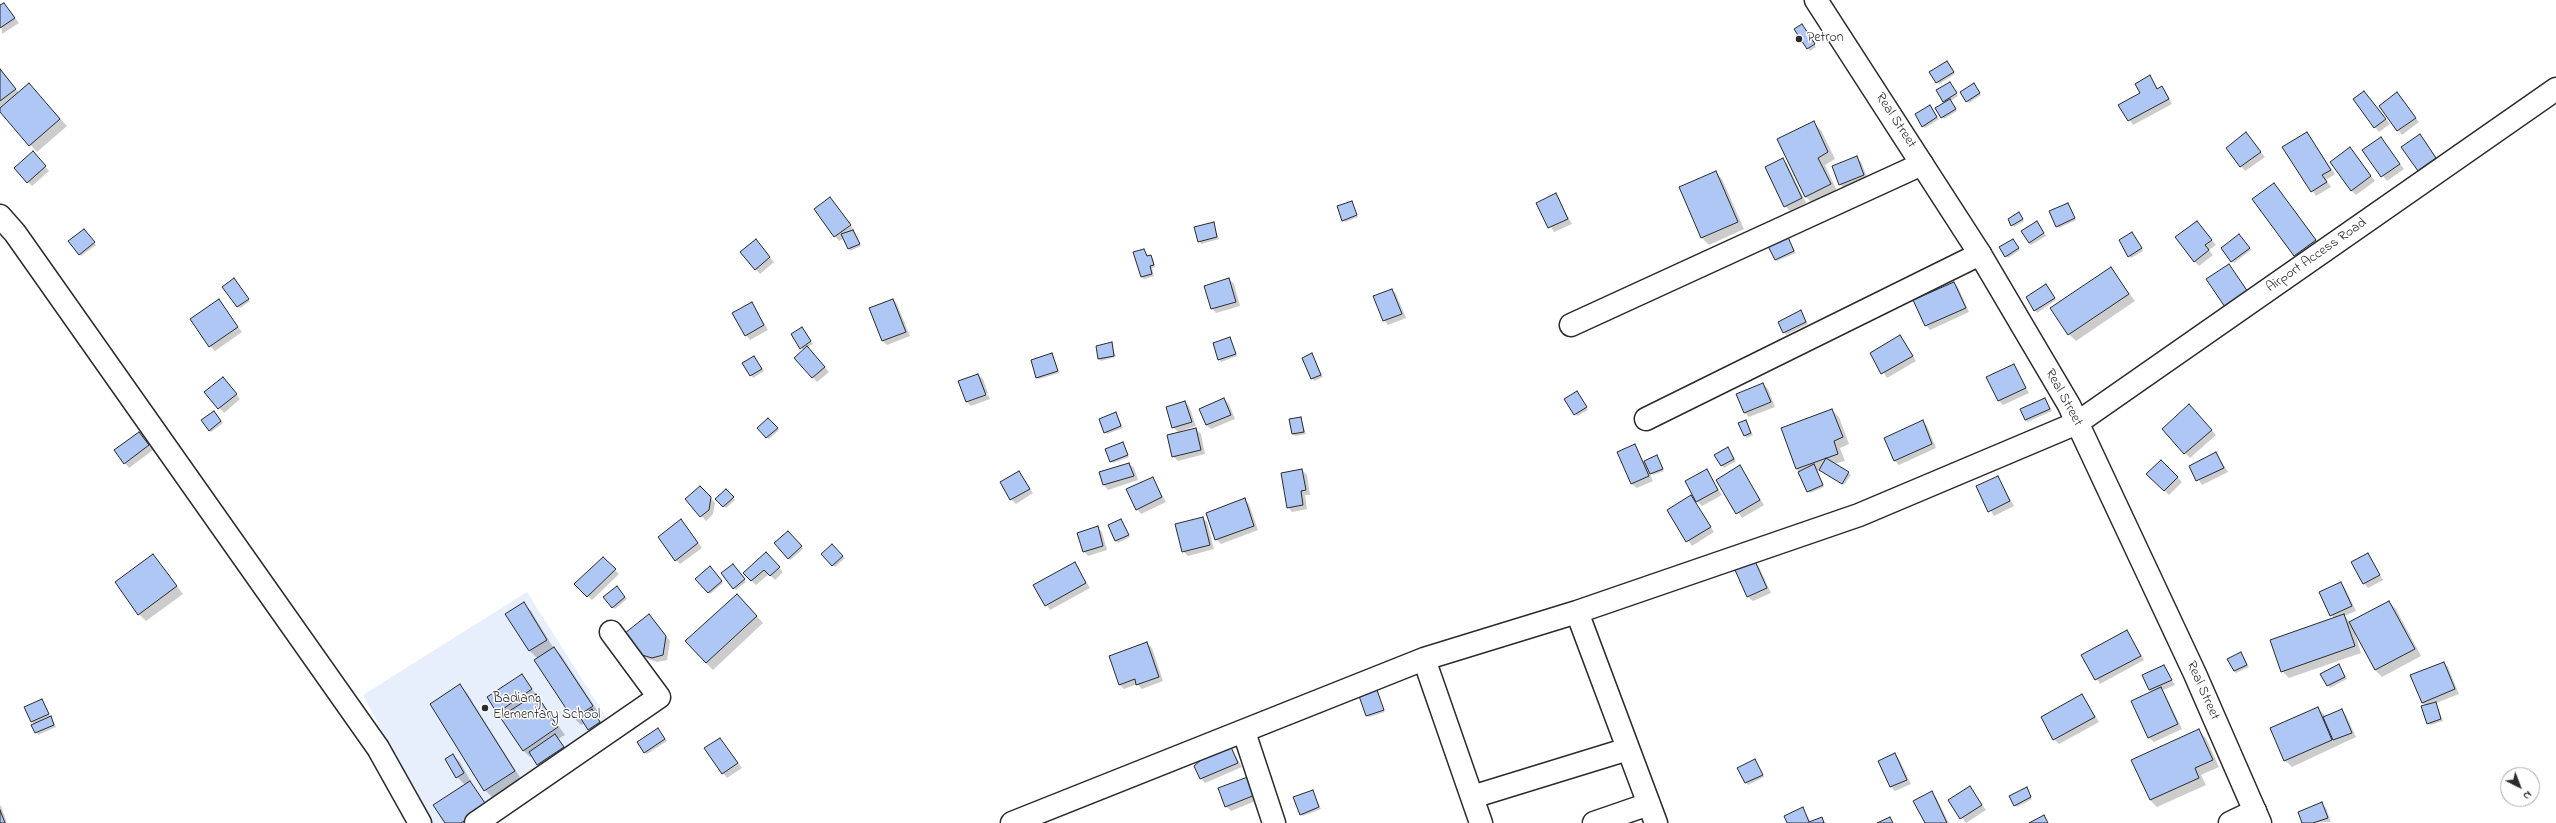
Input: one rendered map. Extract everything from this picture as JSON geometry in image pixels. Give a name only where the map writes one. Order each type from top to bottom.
[{"type":"street","name":"Real Street","points":[[1823,2],[1922,164],[1980,254],[2077,422],[2195,674],[2257,817]]},
{"type":"street","name":"Airport Access Road","points":[[1012,823],[1244,732],[1424,659],[1577,612],[1859,515],[2077,422],[2556,89]]},
{"type":"street","points":[[1570,325],[1922,164]]},
{"type":"street","points":[[0,216],[15,233],[378,748],[420,823]]},
{"type":"street","points":[[1646,419],[1980,254]]},
{"type":"street","points":[[1577,612],[1653,813],[1594,823]]},
{"type":"street","points":[[476,823],[659,697],[611,632]]},
{"type":"street","points":[[1424,659],[1481,823]]},
{"type":"street","points":[[1244,732],[1274,823]]},
{"type":"street","points":[[1472,797],[1628,749]]},
{"type":"street","points":[[2230,823],[2257,817]]},
{"type":"shaded area","name":"Badiang Elementary School","points":[[527,592],[609,722],[464,823],[432,823],[363,695]]},
{"type":"building","points":[[4,3],[15,18],[0,28],[0,5]]},
{"type":"building","points":[[1802,24],[1815,44],[1807,49],[1794,29]]},
{"type":"building","points":[[1947,61],[1954,72],[1936,83],[1929,72]]},
{"type":"building","points":[[0,69],[16,89],[0,101]]},
{"type":"building","points":[[2150,75],[2157,89],[2162,86],[2169,99],[2128,121],[2118,105],[2140,93],[2135,84]]},
{"type":"building","points":[[1950,82],[1957,93],[1943,102],[1936,90]]},
{"type":"building","points":[[29,83],[60,119],[29,146],[0,112],[0,108]]},
{"type":"building","points":[[1974,83],[1980,93],[1966,102],[1960,92]]},
{"type":"building","points":[[2364,91],[2386,119],[2374,128],[2353,99]]},
{"type":"building","points":[[2397,92],[2416,118],[2397,131],[2379,106]]},
{"type":"building","points":[[1950,99],[1956,109],[1941,118],[1935,108]]},
{"type":"building","points":[[1930,105],[1937,117],[1922,127],[1915,114]]},
{"type":"building","points":[[1814,121],[1828,152],[1818,158],[1831,184],[1805,197],[1777,139]]},
{"type":"building","points":[[2246,132],[2261,152],[2240,167],[2226,148]]},
{"type":"building","points":[[2307,132],[2331,170],[2322,175],[2327,182],[2311,192],[2282,147]]},
{"type":"building","points":[[2420,134],[2436,158],[2418,171],[2401,147]]},
{"type":"building","points":[[2381,137],[2400,164],[2381,177],[2362,150]]},
{"type":"building","points":[[2350,147],[2371,176],[2351,191],[2330,162]]},
{"type":"building","points":[[33,151],[46,166],[27,183],[14,168]]},
{"type":"building","points":[[1857,156],[1864,175],[1839,185],[1832,166]]},
{"type":"building","points":[[1783,158],[1802,198],[1784,207],[1765,167]]},
{"type":"building","points":[[1716,171],[1738,222],[1701,238],[1679,187]]},
{"type":"building","points":[[2274,183],[2316,240],[2294,256],[2252,199]]},
{"type":"building","points":[[1556,193],[1568,219],[1548,228],[1536,203]]},
{"type":"building","points":[[830,197],[851,225],[834,237],[814,209]]},
{"type":"building","points":[[1352,201],[1357,215],[1342,221],[1337,206]]},
{"type":"building","points":[[2068,203],[2075,218],[2056,227],[2049,211]]},
{"type":"building","points":[[2019,212],[2023,219],[2011,226],[2008,219]]},
{"type":"building","points":[[2037,221],[2044,233],[2029,243],[2021,231]]},
{"type":"building","points":[[2197,221],[2212,240],[2205,245],[2209,250],[2194,262],[2175,237]]},
{"type":"building","points":[[1214,222],[1217,237],[1198,242],[1194,227]]},
{"type":"building","points":[[84,229],[95,242],[79,255],[68,241]]},
{"type":"building","points":[[853,230],[860,244],[848,249],[841,234]]},
{"type":"building","points":[[2132,232],[2142,248],[2128,257],[2119,240]]},
{"type":"building","points":[[2239,234],[2250,248],[2231,262],[2221,248]]},
{"type":"building","points":[[1788,237],[1794,251],[1775,260],[1768,246]]},
{"type":"building","points":[[756,239],[770,257],[755,270],[740,252]]},
{"type":"building","points":[[2013,239],[2019,248],[2005,257],[1999,247]]},
{"type":"building","points":[[1144,249],[1147,256],[1151,255],[1154,265],[1150,266],[1152,274],[1141,277],[1133,252]]},
{"type":"building","points":[[2229,264],[2248,292],[2225,307],[2206,279]]},
{"type":"building","points":[[2111,267],[2129,294],[2068,335],[2050,308]]},
{"type":"building","points":[[234,278],[249,299],[237,307],[222,287]]},
{"type":"building","points":[[1229,278],[1236,302],[1211,309],[1204,286]]},
{"type":"building","points":[[1954,282],[1966,308],[1925,326],[1913,300]]},
{"type":"building","points":[[2046,284],[2055,298],[2034,311],[2026,297]]},
{"type":"building","points":[[1392,289],[1402,314],[1383,321],[1373,296]]},
{"type":"building","points":[[219,299],[238,327],[209,347],[190,319]]},
{"type":"building","points":[[893,299],[906,332],[882,341],[869,308]]},
{"type":"building","points":[[752,302],[764,325],[745,336],[732,313]]},
{"type":"building","points":[[1801,310],[1806,322],[1783,333],[1778,322]]},
{"type":"building","points":[[802,327],[811,341],[800,349],[791,334]]},
{"type":"building","points":[[1900,335],[1913,356],[1881,374],[1870,353]]},
{"type":"building","points":[[1230,337],[1236,354],[1218,360],[1213,343]]},
{"type":"building","points":[[1112,342],[1114,356],[1098,359],[1096,346]]},
{"type":"building","points":[[807,346],[825,367],[812,378],[794,358]]},
{"type":"building","points":[[1052,353],[1058,371],[1036,378],[1031,360]]},
{"type":"building","points":[[1312,353],[1321,375],[1311,379],[1302,358]]},
{"type":"building","points":[[754,356],[762,369],[750,376],[742,363]]},
{"type":"building","points":[[2014,364],[2026,388],[1998,401],[1986,377]]},
{"type":"building","points":[[978,374],[986,395],[966,402],[958,381]]},
{"type":"building","points":[[223,377],[237,394],[218,409],[204,392]]},
{"type":"building","points":[[1763,383],[1771,402],[1744,413],[1736,394]]},
{"type":"building","points":[[1577,391],[1587,407],[1574,415],[1564,399]]},
{"type":"building","points":[[1224,398],[1231,415],[1206,425],[1199,409]]},
{"type":"building","points":[[2045,398],[2050,409],[2025,420],[2020,409]]},
{"type":"building","points":[[1185,401],[1192,422],[1172,428],[1166,407]]},
{"type":"building","points":[[2189,404],[2212,430],[2184,454],[2162,429]]},
{"type":"building","points":[[1832,409],[1843,437],[1834,441],[1838,454],[1796,469],[1781,428]]},
{"type":"building","points":[[214,411],[221,421],[209,431],[201,420]]},
{"type":"building","points":[[1116,412],[1121,426],[1104,433],[1099,419]]},
{"type":"building","points":[[1301,417],[1304,432],[1292,434],[1289,419]]},
{"type":"building","points":[[768,418],[778,428],[766,438],[757,428]]},
{"type":"building","points":[[1746,420],[1751,433],[1744,436],[1738,423]]},
{"type":"building","points":[[1923,420],[1932,444],[1894,461],[1884,438]]},
{"type":"building","points":[[1196,428],[1201,450],[1172,457],[1167,435]]},
{"type":"building","points":[[139,432],[149,445],[124,464],[114,450]]},
{"type":"building","points":[[1123,442],[1128,455],[1110,462],[1105,449]]},
{"type":"building","points":[[1635,444],[1649,476],[1631,484],[1617,452]]},
{"type":"building","points":[[1728,447],[1734,459],[1721,466],[1714,455]]},
{"type":"building","points":[[2216,452],[2224,468],[2196,481],[2189,466]]},
{"type":"building","points":[[1657,455],[1663,469],[1650,474],[1644,461]]},
{"type":"building","points":[[1826,458],[1849,472],[1842,484],[1819,470]]},
{"type":"building","points":[[2161,460],[2178,477],[2164,491],[2146,474]]},
{"type":"building","points":[[1129,463],[1134,476],[1103,485],[1099,472]]},
{"type":"building","points":[[1814,464],[1823,485],[1807,492],[1798,472]]},
{"type":"building","points":[[1740,465],[1760,500],[1736,514],[1716,480]]},
{"type":"building","points":[[1302,469],[1306,490],[1301,491],[1303,505],[1287,508],[1281,473]]},
{"type":"building","points":[[1707,469],[1718,490],[1696,502],[1685,481]]},
{"type":"building","points":[[1019,471],[1030,489],[1010,500],[1000,482]]},
{"type":"building","points":[[1998,476],[2010,501],[1988,512],[1976,486]]},
{"type":"building","points":[[1153,477],[1162,497],[1136,510],[1126,489]]},
{"type":"building","points":[[700,486],[711,497],[709,510],[700,517],[685,499]]},
{"type":"building","points":[[726,489],[734,497],[723,507],[715,499]]},
{"type":"building","points":[[1691,495],[1711,527],[1686,542],[1667,510]]},
{"type":"building","points":[[1245,498],[1254,526],[1215,540],[1206,513]]},
{"type":"building","points":[[1203,517],[1210,545],[1182,552],[1175,524]]},
{"type":"building","points":[[681,519],[698,543],[675,561],[658,537]]},
{"type":"building","points":[[1121,519],[1129,535],[1115,541],[1108,525]]},
{"type":"building","points":[[1098,526],[1103,546],[1083,552],[1077,533]]},
{"type":"building","points":[[788,531],[802,546],[788,559],[774,543]]},
{"type":"building","points":[[832,544],[843,556],[832,566],[821,554]]},
{"type":"building","points":[[766,552],[780,567],[770,576],[764,570],[751,581],[743,573]]},
{"type":"building","points":[[2368,553],[2380,575],[2363,584],[2351,562]]},
{"type":"building","points":[[153,554],[177,586],[138,615],[115,582]]},
{"type":"building","points":[[603,557],[616,569],[587,597],[574,584]]},
{"type":"building","points":[[1755,561],[1767,588],[1747,597],[1735,570]]},
{"type":"building","points":[[1075,562],[1086,583],[1045,606],[1033,585]]},
{"type":"building","points":[[733,564],[745,579],[733,589],[721,573]]},
{"type":"building","points":[[710,566],[722,581],[708,593],[695,579]]},
{"type":"building","points":[[2341,582],[2352,606],[2330,616],[2319,592]]},
{"type":"building","points":[[617,586],[625,597],[612,608],[603,597]]},
{"type":"building","points":[[737,594],[757,616],[706,663],[685,641]]},
{"type":"building","points":[[2389,601],[2415,649],[2375,670],[2349,622]]},
{"type":"building","points":[[524,602],[547,640],[529,651],[505,614]]},
{"type":"building","points":[[649,614],[666,636],[663,655],[652,658],[642,655],[625,633]]},
{"type":"building","points":[[2344,614],[2355,646],[2281,672],[2270,640]]},
{"type":"building","points":[[2127,630],[2141,656],[2095,680],[2081,655]]},
{"type":"building","points":[[1147,642],[1159,677],[1136,685],[1135,679],[1119,685],[1109,656]]},
{"type":"building","points":[[554,647],[593,706],[573,719],[534,660]]},
{"type":"building","points":[[2241,652],[2247,665],[2234,671],[2227,659]]},
{"type":"building","points":[[2444,662],[2455,689],[2422,703],[2410,675]]},
{"type":"building","points":[[2339,664],[2345,677],[2327,686],[2320,674]]},
{"type":"building","points":[[2164,665],[2172,680],[2149,690],[2142,675]]},
{"type":"building","points":[[522,674],[532,689],[497,713],[487,697]]},
{"type":"building","points":[[460,684],[515,771],[484,791],[430,704]]},
{"type":"building","points":[[2161,687],[2178,724],[2148,738],[2131,701]]},
{"type":"building","points":[[1377,690],[1384,710],[1366,716],[1359,696]]},
{"type":"building","points":[[536,694],[558,727],[523,751],[500,717]]},
{"type":"building","points":[[2082,694],[2095,717],[2053,740],[2041,717]]},
{"type":"building","points":[[42,699],[49,714],[31,722],[24,707]]},
{"type":"building","points":[[2436,702],[2441,719],[2427,724],[2421,706]]},
{"type":"building","points":[[2318,707],[2332,740],[2284,761],[2270,728]]},
{"type":"building","points":[[592,709],[600,722],[588,730],[580,717]]},
{"type":"building","points":[[2342,709],[2352,733],[2333,740],[2323,717]]},
{"type":"building","points":[[51,716],[54,725],[35,733],[31,725]]},
{"type":"building","points":[[658,728],[665,739],[644,753],[637,742]]},
{"type":"building","points":[[2199,729],[2213,760],[2195,768],[2199,778],[2150,800],[2131,760]]},
{"type":"building","points":[[555,734],[564,747],[537,765],[529,752]]},
{"type":"building","points":[[720,738],[738,763],[722,774],[704,748]]},
{"type":"building","points":[[1231,747],[1238,763],[1200,779],[1194,766],[1201,760]]},
{"type":"building","points":[[1895,753],[1907,780],[1890,787],[1878,761]]},
{"type":"building","points":[[453,754],[464,773],[456,778],[445,759]]},
{"type":"building","points":[[1755,759],[1763,775],[1745,783],[1737,768]]},
{"type":"building","points":[[1253,775],[1260,793],[1225,807],[1218,788]]},
{"type":"building","points":[[470,781],[487,806],[461,823],[445,823],[433,805]]},
{"type":"building","points":[[1970,786],[1982,805],[1960,819],[1948,800]]},
{"type":"building","points":[[2027,787],[2031,797],[2014,806],[2009,796]]},
{"type":"building","points":[[1313,790],[1319,807],[1300,815],[1293,797]]},
{"type":"building","points":[[1932,791],[1947,823],[1925,823],[1913,801]]},
{"type":"building","points":[[2322,802],[2328,818],[2313,823],[2302,823],[2298,812]]},
{"type":"building","points":[[1803,807],[1809,822],[1822,817],[1824,823],[1787,823],[1784,816]]},
{"type":"building","points":[[0,810],[5,823],[0,823]]},
{"type":"building","points":[[2044,815],[2048,823],[2029,823]]},
{"type":"building","points":[[1890,817],[1893,823],[1877,823]]},
{"type":"place","name":"Petron","points":[[1799,39]]},
{"type":"place","name":"Badiang Elementary School","points":[[485,708]]}]
